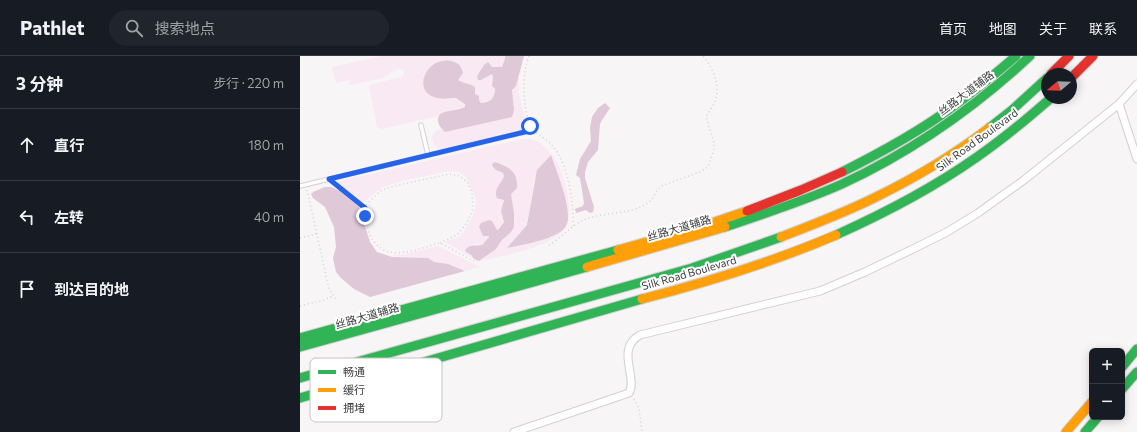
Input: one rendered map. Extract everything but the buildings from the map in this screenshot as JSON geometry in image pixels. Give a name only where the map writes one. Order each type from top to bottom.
[{"type":"main road","name":"丝路大道辅路","points":[[300,338],[709,223],[809,187],[856,165],[907,138],[954,108],[1016,56]]},
{"type":"main road","name":"丝路大道辅路","points":[[300,347],[712,231],[812,196],[861,174],[910,147],[969,107],[1001,82],[1030,56]]},
{"type":"main road","points":[[1057,68],[1069,56]]},
{"type":"main road","points":[[1077,72],[1093,56]]},
{"type":"main road","name":"Silk Road Boulevard","points":[[371,358],[698,266],[772,241],[830,218],[876,198],[942,161],[1012,110],[1041,83]]},
{"type":"main road","name":"Silk Road Boulevard","points":[[439,358],[725,276],[823,241],[888,211],[943,180],[968,164],[1023,123],[1044,104]]},
{"type":"main road","points":[[1125,363],[1137,349]]},
{"type":"main road","points":[[1125,386],[1137,372]]},
{"type":"main road","name":"Silk Road Boulevard","points":[[300,378],[310,375]]},
{"type":"main road","name":"Silk Road Boulevard","points":[[300,398],[310,395]]},
{"type":"main road","points":[[1066,432],[1089,405]]},
{"type":"main road","points":[[1085,432],[1095,420]]},
{"type":"street","points":[[514,432],[628,393],[630,387],[628,352],[632,341],[637,337],[820,291],[853,277],[947,232],[978,213],[1024,180],[1119,104],[1137,84]]},
{"type":"street","points":[[1119,104],[1137,159]]},
{"type":"lane","points":[[421,125],[428,155]]},
{"type":"lane","points":[[300,186],[533,130]]},
{"type":"path","points":[[529,56],[525,71],[524,86],[528,121],[533,130],[551,144],[560,158],[573,207],[573,227]]},
{"type":"path","points":[[549,245],[582,220],[644,205],[652,199],[661,186],[700,172],[708,167],[714,150],[714,143],[706,117],[715,102],[717,84],[711,67],[704,56]]},
{"type":"path","points":[[449,174],[460,176],[468,183],[472,193],[472,212],[466,224],[457,235],[440,243],[395,253],[382,249],[374,242],[369,232],[365,216],[365,208],[368,202],[380,191],[390,187],[449,174]]},
{"type":"path","points":[[329,179],[365,208]]},
{"type":"path","points":[[306,184],[329,289],[337,301]]},
{"type":"path","points":[[300,238],[317,234]]},
{"type":"path","points":[[440,243],[477,263]]},
{"type":"path","points":[[300,306],[324,300],[333,296]]},
{"type":"path","points":[[628,393],[635,400],[639,408],[642,432]]},
{"type":"shaded area","points":[[382,56],[505,56],[505,59],[502,67],[484,65],[477,76],[481,80],[492,73],[493,76],[492,86],[495,89],[494,95],[489,101],[484,103],[481,103],[471,84],[462,83],[458,80],[462,67],[457,62],[452,61],[430,67],[424,79],[448,99],[455,98],[462,101],[465,104],[465,107],[440,114],[438,116],[382,129],[377,127],[369,86],[401,77],[404,75],[404,69],[397,69],[383,78],[350,85],[349,80],[336,83],[332,67]]},
{"type":"shaded area","points":[[505,56],[524,56],[516,86],[512,90],[514,110],[512,117],[445,132],[438,121],[440,114],[465,107],[465,104],[456,98],[445,99],[434,97],[427,93],[424,88],[423,81],[429,68],[442,61],[451,61],[458,64],[463,73],[458,80],[475,87],[475,94],[479,96],[481,103],[484,103],[489,101],[494,95],[495,89],[492,86],[493,77],[492,74],[478,80],[477,76],[484,65],[488,62],[492,67],[502,67]]},
{"type":"shaded area","points":[[519,75],[519,93],[526,127],[520,131],[438,149],[434,144],[432,136],[438,130],[442,129],[445,132],[512,117],[512,90],[516,86]]},
{"type":"shaded area","points":[[605,103],[610,108],[600,124],[598,150],[588,162],[585,172],[585,178],[594,207],[593,212],[590,213],[586,210],[576,213],[575,209],[583,206],[584,203],[580,178],[576,175],[580,159],[591,141],[590,128],[592,117],[598,108]]},
{"type":"shaded area","points":[[522,139],[532,139],[537,141],[552,154],[558,164],[566,188],[569,217],[567,225],[563,231],[546,242],[512,254],[480,261],[474,259],[445,242],[459,237],[463,233],[472,218],[476,204],[475,196],[466,177],[459,172],[449,171],[391,184],[380,188],[365,201],[357,199],[350,194],[339,183],[339,181]],"holes":[[[495,162],[504,165],[512,171],[513,191],[511,193],[511,197],[514,218],[513,225],[501,242],[483,259],[474,259],[469,253],[475,244],[482,245],[489,237],[483,236],[479,227],[492,221],[497,230],[504,222],[501,211],[504,200],[497,198],[504,176]],[[534,180],[554,236],[507,248],[527,225]]]},
{"type":"shaded area","points":[[551,155],[566,201],[568,220],[566,226],[562,231],[548,238],[507,248],[527,225],[537,170]]},
{"type":"shaded area","points":[[495,162],[512,170],[516,177],[517,188],[511,194],[514,213],[514,227],[496,249],[479,261],[474,259],[465,251],[470,246],[482,245],[489,237],[483,236],[479,227],[481,223],[489,220],[492,221],[497,230],[504,222],[501,211],[504,200],[497,198],[496,191],[504,176],[503,173],[493,167],[492,165]]},
{"type":"shaded area","points":[[325,187],[331,187],[340,191],[359,207],[370,242],[377,252],[392,257],[428,258],[434,262],[448,264],[465,271],[370,297],[354,289],[336,272],[333,258],[336,247],[334,227],[325,207],[313,198],[311,194]]},
{"type":"shaded area","points":[[438,246],[480,267],[465,271],[448,264],[434,262],[428,258],[390,256],[405,254]]},
{"type":"traffic: fast","points":[[842,172],[870,158],[925,126],[960,102],[1016,56]]},
{"type":"traffic: fast","points":[[725,227],[828,190],[893,158],[941,128],[964,111],[1030,56]]},
{"type":"traffic: fast","points":[[989,128],[1012,110],[1041,83]]},
{"type":"traffic: fast","points":[[836,235],[873,218],[943,179],[1006,136],[1044,104]]},
{"type":"traffic: fast","points":[[371,358],[692,268],[781,237]]},
{"type":"traffic: fast","points":[[300,338],[618,250]]},
{"type":"traffic: fast","points":[[300,347],[587,267]]},
{"type":"traffic: fast","points":[[438,358],[642,299]]},
{"type":"traffic: fast","points":[[1125,363],[1137,349]]},
{"type":"traffic: fast","points":[[1125,386],[1137,372]]},
{"type":"traffic: fast","points":[[300,378],[310,375]]},
{"type":"traffic: fast","points":[[300,398],[310,395]]},
{"type":"traffic: fast","points":[[1085,432],[1095,420]]},
{"type":"traffic: slow","points":[[781,237],[840,214],[889,191],[948,157],[989,128]]},
{"type":"traffic: slow","points":[[618,250],[703,226],[747,211]]},
{"type":"traffic: slow","points":[[587,267],[725,227]]},
{"type":"traffic: slow","points":[[642,299],[740,271],[836,235]]},
{"type":"traffic: slow","points":[[1066,432],[1089,405]]},
{"type":"traffic: jam","points":[[1057,68],[1069,56]]},
{"type":"traffic: jam","points":[[1077,72],[1093,56]]},
{"type":"traffic: jam","points":[[747,211],[842,172]]},
{"type":"route","points":[[365,216],[365,208],[329,179],[533,130],[530,126]]}]
